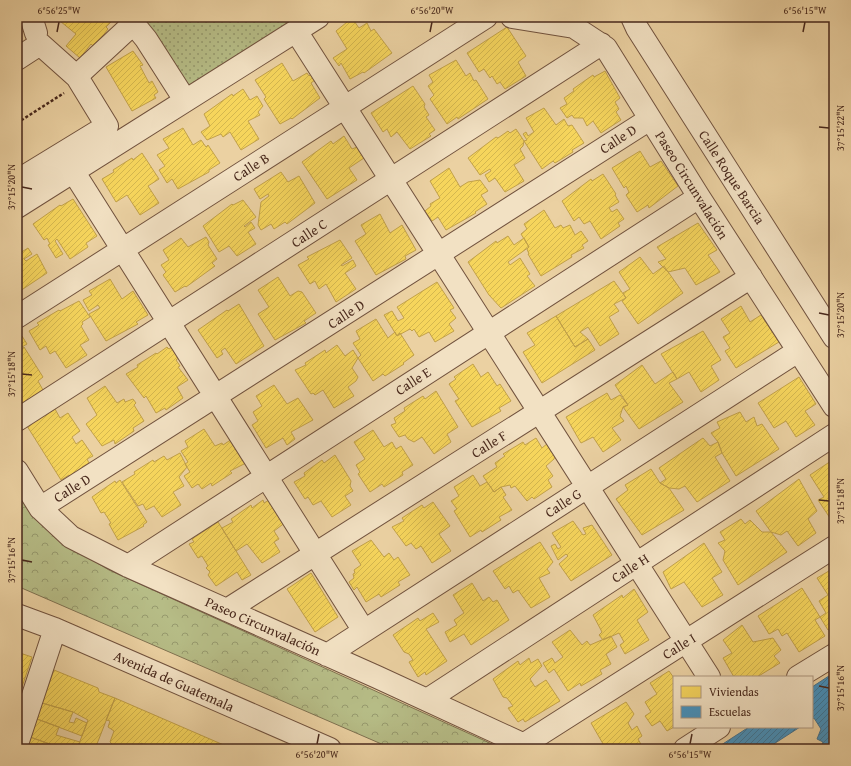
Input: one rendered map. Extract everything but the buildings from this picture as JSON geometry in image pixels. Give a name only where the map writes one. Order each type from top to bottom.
[{"type":"street","points":[[17,207],[318,17]]},
{"type":"street","name":"Calle B","points":[[17,317],[486,17]]},
{"type":"street","name":"Paseo Circunvalación","points":[[512,17],[574,27],[606,48],[699,197],[834,406]]},
{"type":"street","name":"Calle Roque Barcia","points":[[632,17],[637,28],[834,337]]},
{"type":"street","points":[[80,78],[131,20],[146,39],[185,100]]},
{"type":"street","points":[[296,31],[708,676]]},
{"type":"street","points":[[24,40],[80,78],[116,123]]},
{"type":"street","points":[[17,181],[107,126],[80,78],[76,77],[40,44],[24,40]]},
{"type":"street","name":"Calle C","points":[[17,420],[601,44]]},
{"type":"street","name":"Calle D","points":[[40,508],[650,119]]},
{"type":"street","points":[[73,171],[364,631]]},
{"type":"street","name":"Calle E","points":[[128,566],[699,197]]},
{"type":"street","name":"Calle F","points":[[227,610],[750,277]]},
{"type":"street","name":"Calle G","points":[[327,655],[798,351]]},
{"type":"street","name":"Calle H","points":[[426,700],[834,435]]},
{"type":"street","name":"Paseo Circunvalación","points":[[17,471],[40,508],[71,537],[128,566],[528,747]]},
{"type":"street","name":"Calle I","points":[[528,747],[686,641],[834,547]]},
{"type":"street","name":"Avenida de Guatemala","points":[[17,615],[55,629],[330,749]]},
{"type":"street","points":[[17,744],[55,629]]},
{"type":"street","points":[[800,676],[834,655]]},
{"type":"street","points":[[685,749],[717,728]]},
{"type":"path","points":[[17,123],[80,78]]},
{"type":"green space","points":[[138,17],[306,17],[186,92]]},
{"type":"green space","points":[[17,491],[35,518],[54,537],[109,570],[503,749],[393,749],[17,586]]}]
